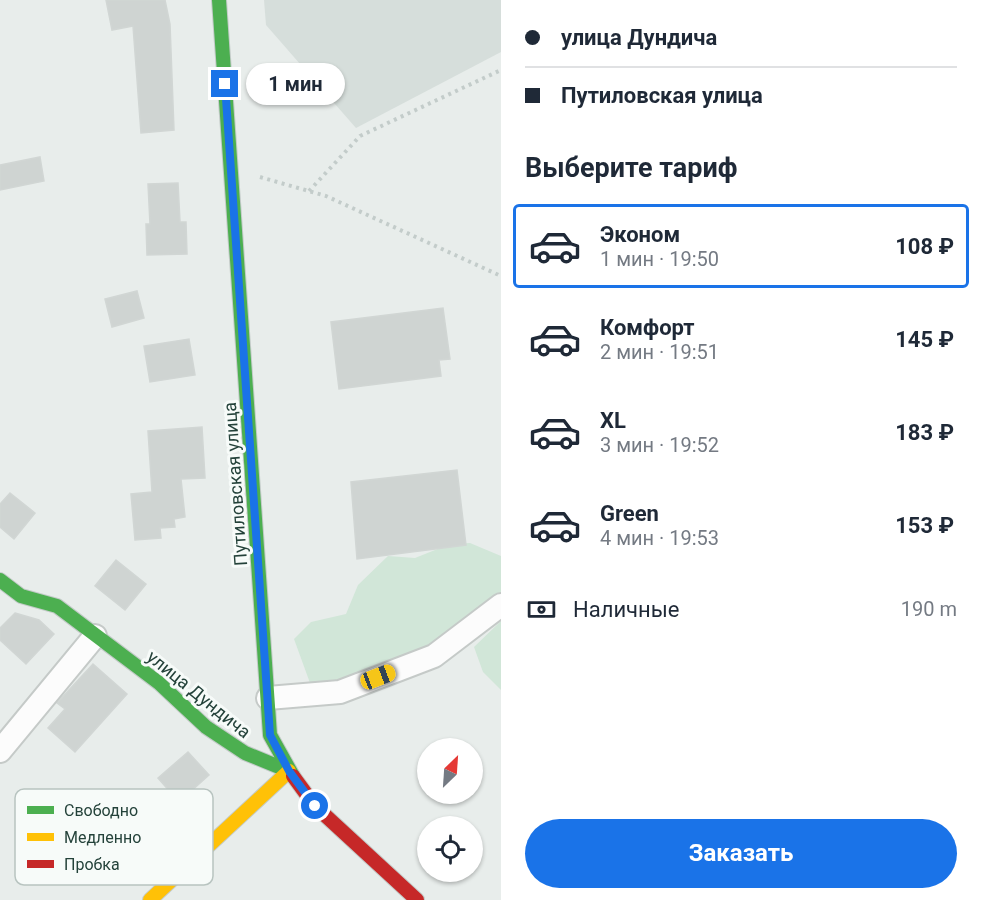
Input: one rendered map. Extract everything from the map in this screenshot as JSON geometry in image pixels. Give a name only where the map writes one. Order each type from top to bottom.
[{"type":"street","name":"Путиловская улица","points":[[219,0],[270,735],[289,771]]},
{"type":"street","name":"улица Дундича","points":[[0,580],[21,596],[57,606],[159,683],[206,727],[245,753],[289,771]]},
{"type":"street","points":[[268,698],[340,692],[434,656],[501,605]]},
{"type":"street","points":[[0,751],[95,636]]},
{"type":"street","points":[[213,842],[289,771],[315,806],[417,900]]},
{"type":"street","points":[[150,900],[166,885]]},
{"type":"path","points":[[309,191],[360,136],[501,70]]},
{"type":"path","points":[[230,168],[326,196],[501,276]]},
{"type":"shaded area","points":[[264,0],[501,0],[501,52],[356,128],[266,25]]},
{"type":"green space","points":[[470,543],[501,556],[501,594],[430,647],[337,684],[310,683],[294,639],[311,622],[346,614],[358,585],[388,556],[415,558],[450,544]]},
{"type":"green space","points":[[501,621],[501,690],[483,672],[474,647]]},
{"type":"building","points":[[106,0],[165,0],[170,24],[174,130],[141,133],[133,26],[112,30]]},
{"type":"building","points":[[40,157],[44,181],[0,190],[0,165]]},
{"type":"building","points":[[178,183],[180,222],[186,222],[187,254],[147,255],[146,224],[150,224],[148,184]]},
{"type":"building","points":[[137,291],[144,318],[112,327],[105,299]]},
{"type":"building","points":[[443,308],[450,359],[439,360],[441,376],[339,389],[331,322]]},
{"type":"building","points":[[189,339],[195,375],[150,382],[144,346]]},
{"type":"building","points":[[202,427],[205,478],[181,479],[185,517],[174,519],[175,527],[160,528],[161,538],[135,540],[131,494],[152,492],[148,431]]},
{"type":"building","points":[[457,470],[466,545],[357,559],[351,482]]},
{"type":"building","points":[[10,493],[35,513],[14,539],[0,527],[0,504]]},
{"type":"building","points":[[116,560],[146,584],[125,610],[95,586]]},
{"type":"building","points":[[15,613],[39,620],[54,634],[26,664],[0,640],[0,628]]},
{"type":"building","points":[[93,664],[127,694],[75,752],[48,728],[65,709],[57,703]]},
{"type":"building","points":[[188,752],[209,775],[193,789],[168,789],[158,778]]},
{"type":"traffic: fast","points":[[219,0],[270,735],[293,776]]},
{"type":"traffic: fast","points":[[0,580],[21,596],[57,606],[159,683],[206,727],[245,753],[289,771]]},
{"type":"traffic: slow","points":[[213,842],[289,771]]},
{"type":"traffic: slow","points":[[150,900],[166,885]]},
{"type":"traffic: jam","points":[[293,776],[315,806],[417,900]]},
{"type":"route","points":[[225,84],[270,735],[289,771],[315,806]]}]
